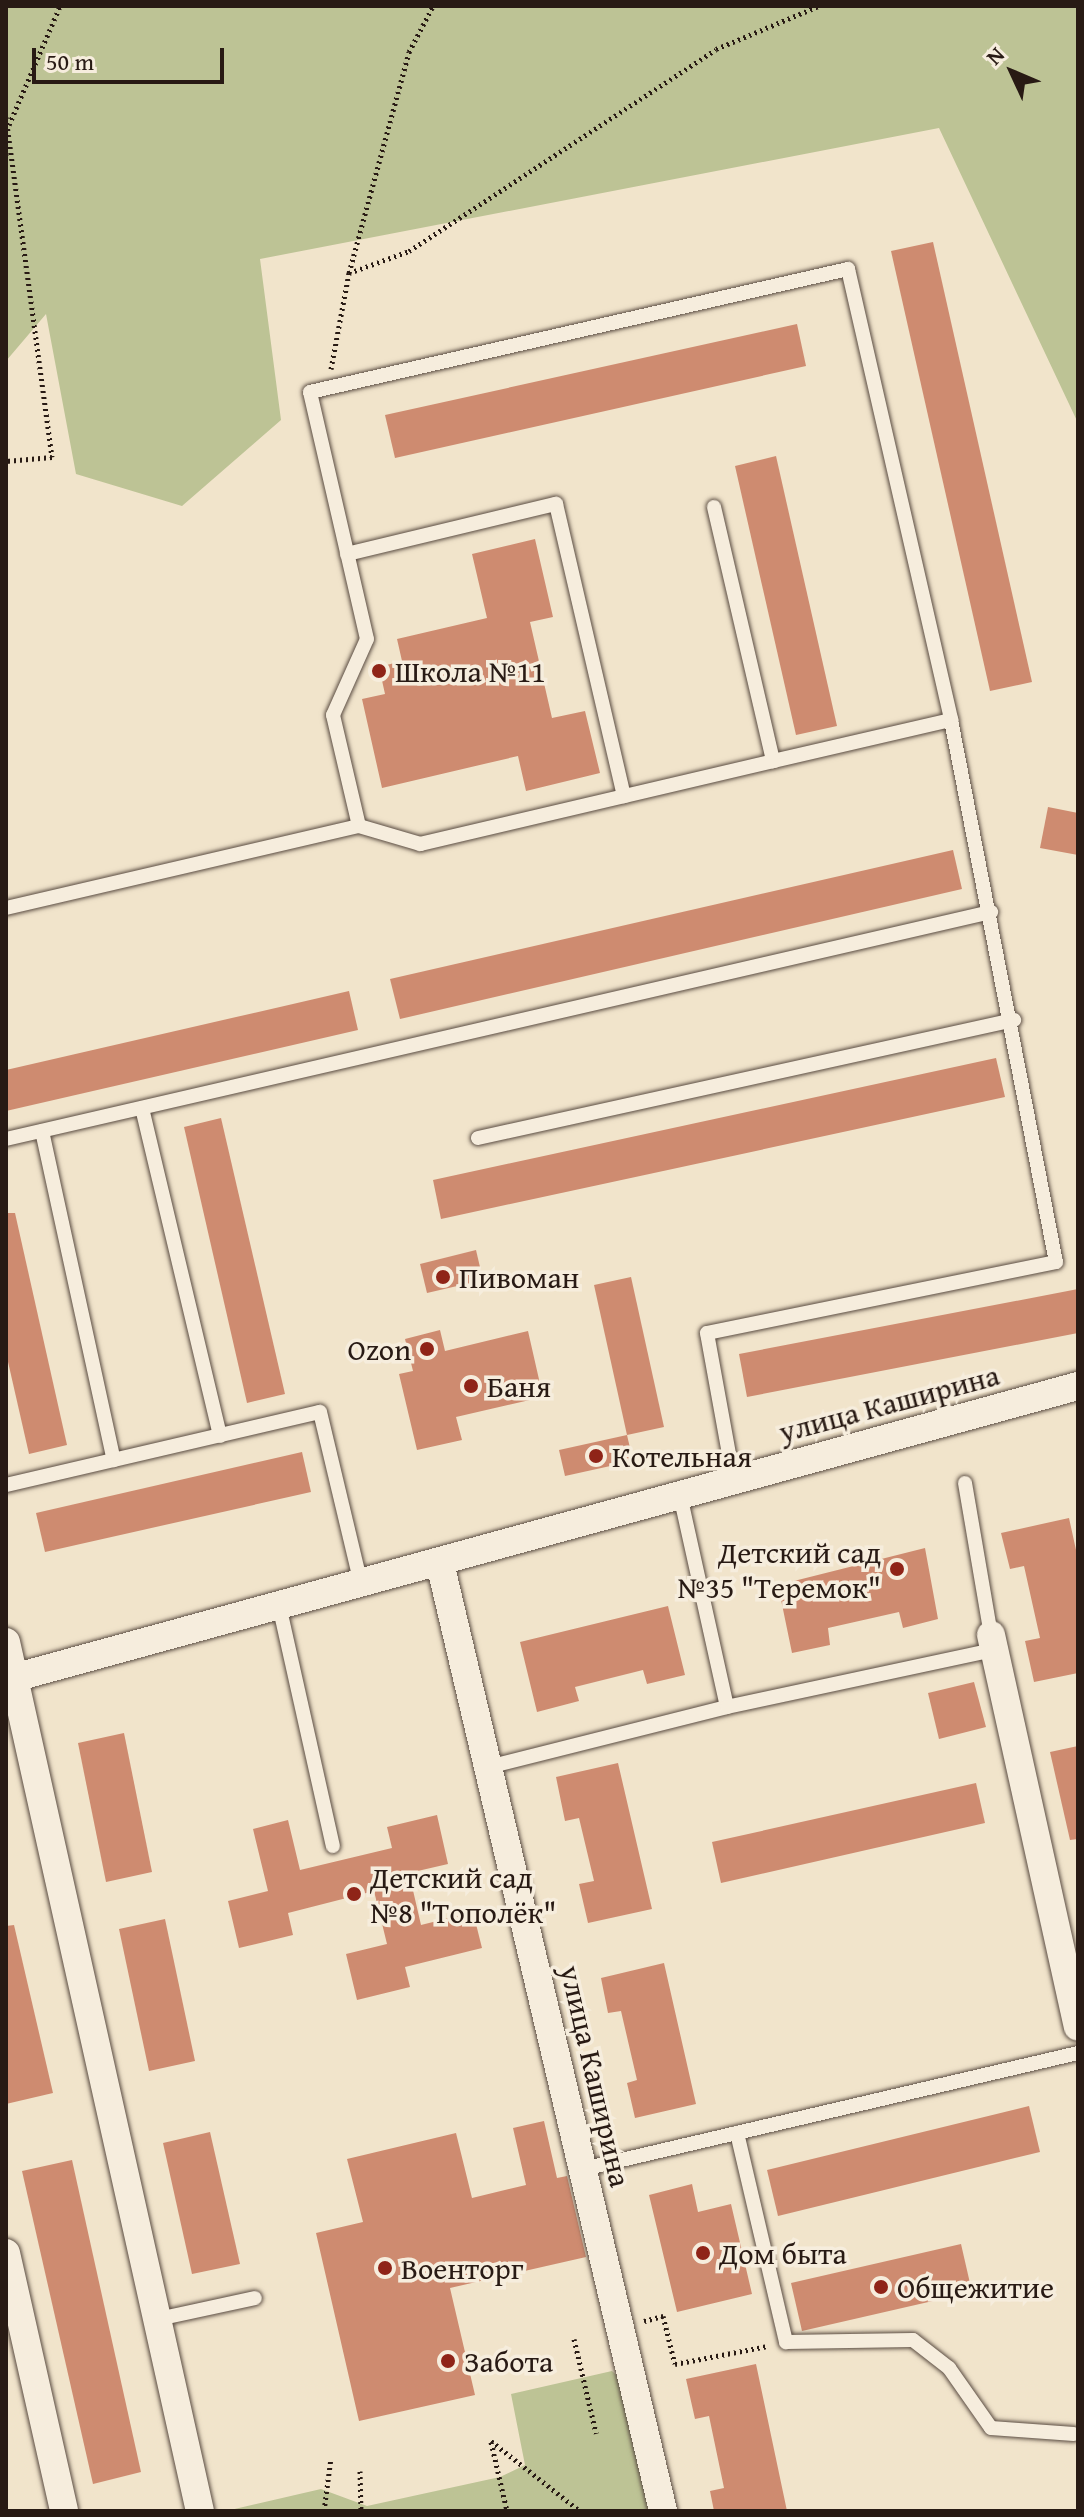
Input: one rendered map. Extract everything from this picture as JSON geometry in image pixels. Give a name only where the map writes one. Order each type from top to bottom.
[{"type":"street","name":"улица Каширина","points":[[11,1680],[1078,1386]]},
{"type":"street","name":"улица Каширина","points":[[440,1563],[663,2511]]},
{"type":"street","points":[[6,1642],[11,1680],[200,2511]]},
{"type":"street","points":[[992,1643],[1078,2026]]},
{"type":"street","points":[[6,2253],[64,2511]]},
{"type":"lane","points":[[359,826],[333,715],[367,639],[310,392],[848,269],[951,720],[1014,1020],[1056,1262],[707,1333],[734,1481]]},
{"type":"lane","points":[[347,554],[556,504],[624,796]]},
{"type":"lane","points":[[714,507],[773,761]]},
{"type":"lane","points":[[6,908],[359,826],[420,844],[951,720]]},
{"type":"lane","points":[[6,1139],[991,912]]},
{"type":"lane","points":[[478,1138],[1014,1020]]},
{"type":"lane","points":[[142,1108],[220,1436]]},
{"type":"lane","points":[[42,1131],[114,1460]]},
{"type":"lane","points":[[6,1485],[320,1412],[361,1584]]},
{"type":"lane","points":[[488,1767],[992,1643],[965,1483]]},
{"type":"lane","points":[[680,1495],[727,1707]]},
{"type":"lane","points":[[279,1605],[333,1846]]},
{"type":"lane","points":[[583,2169],[1078,2053]]},
{"type":"lane","points":[[737,2133],[786,2342],[913,2340],[949,2368],[991,2428],[1074,2434]]},
{"type":"lane","points":[[158,2319],[255,2298]]},
{"type":"path","points":[[9,126],[60,6]]},
{"type":"path","points":[[328,388],[349,273],[409,52],[433,6]]},
{"type":"path","points":[[349,273],[409,251],[716,49],[819,6]]},
{"type":"path","points":[[6,117],[52,457],[6,461]]},
{"type":"path","points":[[620,2327],[663,2316],[675,2364],[786,2342]]},
{"type":"path","points":[[574,2339],[596,2433]]},
{"type":"path","points":[[507,2511],[491,2441],[580,2511]]},
{"type":"path","points":[[324,2511],[331,2458]]},
{"type":"path","points":[[360,2471],[361,2511]]},
{"type":"green space","points":[[6,6],[1078,6],[1078,423],[939,128],[260,259],[281,420],[182,506],[76,474],[46,314],[6,361]]},
{"type":"green space","points":[[612,2371],[626,2384],[656,2511],[226,2511],[321,2489],[367,2506],[500,2477],[525,2465],[511,2394]]},
{"type":"building","points":[[933,242],[1032,682],[990,691],[891,251]]},
{"type":"building","points":[[797,324],[806,366],[395,458],[385,415]]},
{"type":"building","points":[[776,456],[837,726],[796,735],[735,466]]},
{"type":"building","points":[[535,539],[553,617],[530,622],[552,718],[585,711],[600,773],[526,791],[518,756],[382,788],[362,699],[385,694],[379,667],[402,661],[397,639],[487,618],[472,554]]},
{"type":"building","points":[[1048,807],[1078,813],[1078,855],[1040,848]]},
{"type":"building","points":[[953,850],[962,889],[400,1019],[390,979]]},
{"type":"building","points":[[349,991],[358,1030],[6,1111],[6,1070]]},
{"type":"building","points":[[996,1058],[1005,1097],[441,1219],[433,1180]]},
{"type":"building","points":[[221,1118],[285,1394],[247,1403],[184,1127]]},
{"type":"building","points":[[6,1213],[15,1213],[67,1445],[29,1454],[6,1353]]},
{"type":"building","points":[[476,1250],[483,1280],[427,1293],[420,1264]]},
{"type":"building","points":[[631,1277],[664,1427],[627,1435],[594,1285]]},
{"type":"building","points":[[1078,1289],[1078,1333],[747,1397],[739,1354]]},
{"type":"building","name":"Баня","points":[[440,1330],[445,1351],[528,1331],[543,1397],[456,1417],[462,1440],[417,1450],[399,1374],[413,1371],[405,1339]]},
{"type":"building","name":"Котельная","points":[[627,1435],[633,1461],[565,1476],[559,1450]]},
{"type":"building","points":[[302,1452],[311,1492],[45,1552],[36,1513]]},
{"type":"building","points":[[1069,1518],[1078,1559],[1078,1673],[1034,1682],[1025,1641],[1040,1638],[1024,1566],[1010,1569],[1001,1533]]},
{"type":"building","points":[[925,1548],[938,1619],[903,1628],[899,1612],[828,1628],[830,1645],[792,1653],[778,1585]]},
{"type":"building","points":[[668,1606],[685,1675],[647,1684],[643,1670],[575,1687],[579,1701],[537,1712],[520,1642]]},
{"type":"building","points":[[974,1682],[986,1727],[939,1739],[928,1693]]},
{"type":"building","points":[[124,1733],[152,1872],[106,1882],[78,1743]]},
{"type":"building","points":[[1078,1746],[1078,1839],[1070,1840],[1050,1752]]},
{"type":"building","points":[[618,1763],[652,1909],[588,1923],[579,1884],[594,1881],[579,1818],[565,1821],[556,1777]]},
{"type":"building","points":[[976,1783],[985,1823],[721,1883],[712,1842]]},
{"type":"building","points":[[437,1815],[448,1864],[409,1873],[421,1925],[473,1912],[482,1948],[405,1967],[410,1987],[357,2000],[346,1954],[387,1944],[374,1891],[288,1913],[293,1935],[239,1948],[228,1901],[268,1891],[253,1829],[288,1820],[300,1870],[392,1848],[387,1827]]},
{"type":"building","points":[[165,1919],[195,2061],[149,2071],[119,1929]]},
{"type":"building","points":[[14,1925],[53,2093],[6,2104],[6,1926]]},
{"type":"building","points":[[664,1963],[696,2104],[635,2118],[627,2083],[637,2080],[621,2011],[608,2013],[601,1978]]},
{"type":"building","points":[[1029,2106],[1040,2152],[778,2216],[767,2170]]},
{"type":"building","points":[[544,2121],[557,2178],[567,2176],[586,2257],[450,2288],[475,2395],[359,2421],[316,2233],[363,2222],[347,2159],[456,2133],[472,2198],[526,2185],[513,2128]]},
{"type":"building","points":[[210,2132],[240,2264],[192,2274],[163,2143]]},
{"type":"building","points":[[72,2160],[141,2472],[93,2484],[22,2171]]},
{"type":"building","name":"Дом быта","points":[[692,2184],[698,2212],[731,2204],[752,2294],[677,2312],[649,2195]]},
{"type":"building","name":"Общежитие","points":[[961,2244],[972,2292],[802,2331],[791,2283]]},
{"type":"building","points":[[756,2364],[787,2511],[714,2511],[710,2491],[724,2488],[709,2416],[695,2419],[686,2379]]},
{"type":"place","name":"Школа №11","points":[[379,671]]},
{"type":"place","name":"Пивоман","points":[[443,1277]]},
{"type":"place","name":"Ozon","points":[[427,1349]]},
{"type":"place","name":"Баня","points":[[471,1386]]},
{"type":"place","name":"Котельная","points":[[596,1456]]},
{"type":"place","name":"Детский сад №35 \"Теремок\"","points":[[897,1569]]},
{"type":"place","name":"Детский сад №8 \"Тополёк\"","points":[[354,1894]]},
{"type":"place","name":"Дом быта","points":[[703,2253]]},
{"type":"place","name":"Военторг","points":[[385,2268]]},
{"type":"place","name":"Общежитие","points":[[881,2287]]},
{"type":"place","name":"Забота","points":[[448,2361]]}]
